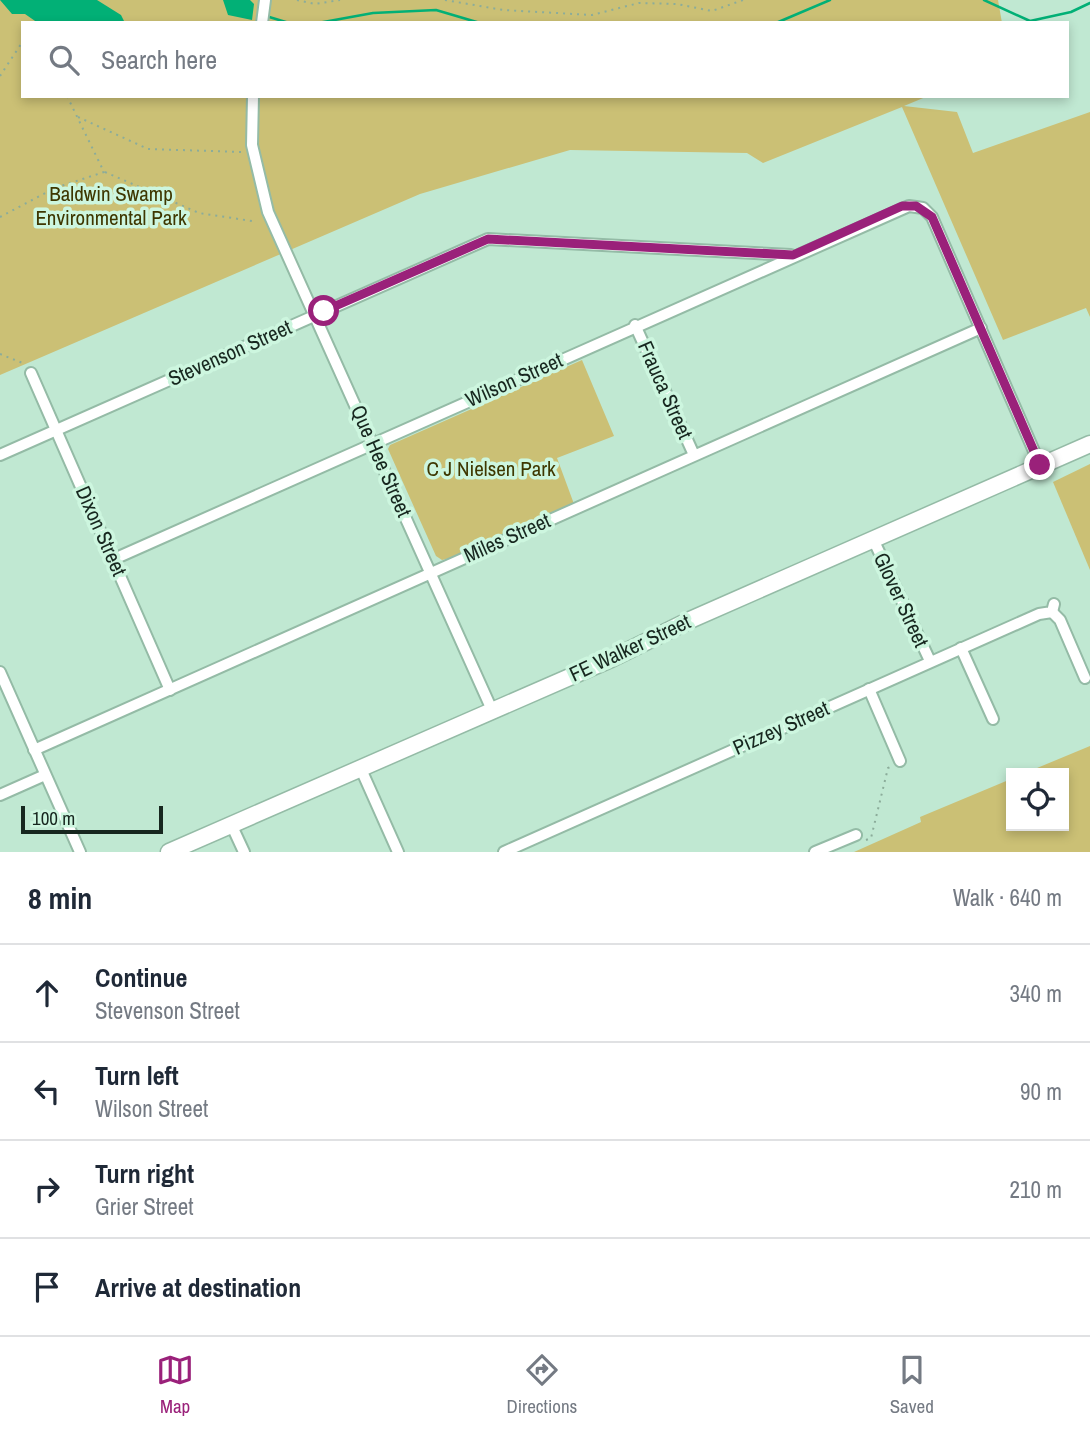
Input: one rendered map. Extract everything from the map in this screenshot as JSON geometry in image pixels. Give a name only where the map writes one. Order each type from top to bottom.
[{"type":"main road","name":"FE Walker Street","points":[[169,852],[1090,444]]},
{"type":"street","name":"Que Hee Street","points":[[253,98],[252,145],[268,212],[492,710]]},
{"type":"street","name":"Wilson Street","points":[[114,559],[902,206],[916,206],[932,217],[981,327]]},
{"type":"street","name":"Stevenson Street","points":[[0,455],[482,241],[495,238],[793,255]]},
{"type":"street","name":"Frauca Street","points":[[635,325],[694,455]]},
{"type":"street","name":"Miles Street","points":[[34,751],[981,327]]},
{"type":"street","points":[[981,327],[1040,465]]},
{"type":"street","name":"Dixon Street","points":[[31,373],[170,690]]},
{"type":"street","name":"Glover Street","points":[[873,539],[930,661]]},
{"type":"street","name":"Pizzey Street","points":[[504,852],[1053,608],[1085,678]]},
{"type":"street","points":[[961,648],[993,719]]},
{"type":"street","points":[[0,672],[80,852]]},
{"type":"street","points":[[869,689],[900,761]]},
{"type":"street","points":[[360,767],[398,852]]},
{"type":"street","points":[[0,795],[45,775]]},
{"type":"street","points":[[232,824],[244,852]]},
{"type":"street","points":[[815,852],[856,835]]},
{"type":"path","points":[[297,0],[315,4],[340,0]]},
{"type":"path","points":[[445,0],[503,10],[592,15],[639,3],[677,4],[712,12],[743,0]]},
{"type":"path","points":[[0,76],[21,44]]},
{"type":"path","points":[[68,98],[104,172],[199,213],[252,221]]},
{"type":"path","points":[[77,116],[148,149],[242,152]]},
{"type":"path","points":[[0,217],[55,188],[104,172]]},
{"type":"path","points":[[0,354],[19,360],[31,373]]},
{"type":"path","points":[[856,835],[866,840],[871,838],[888,768],[900,761]]},
{"type":"green space","name":"Baldwin Swamp Environmental Park","points":[[0,0],[998,0],[1002,21],[21,21],[21,98],[923,98],[904,106],[957,112],[973,153],[1090,112],[1090,317],[1086,308],[1003,340],[902,107],[763,163],[747,153],[570,150],[420,194],[0,375]]},
{"type":"green space","name":"C J Nielsen Park","points":[[582,360],[614,436],[557,458],[574,504],[450,558],[442,560],[436,556],[388,449],[390,445]]},
{"type":"green space","points":[[1090,464],[1090,570],[1053,482]]},
{"type":"green space","points":[[1090,746],[1090,852],[854,852],[921,822],[920,817],[1006,781],[1006,831],[1069,831],[1069,768],[1037,768]]},
{"type":"shaded area","points":[[0,0],[97,0],[121,15],[124,21],[35,21],[25,14],[12,14]]},
{"type":"shaded area","points":[[223,0],[250,0],[254,4],[252,20],[228,15]]},
{"type":"waterway","points":[[781,21],[830,0]]},
{"type":"waterway","points":[[984,0],[1030,21],[1071,12],[1090,3]]},
{"type":"waterway","points":[[329,21],[373,13],[436,10],[473,21]]},
{"type":"waterway","points":[[266,16],[282,21]]},
{"type":"route","points":[[324,311],[488,239],[793,255],[902,206],[916,206],[923,208],[932,217],[1040,465]]}]
